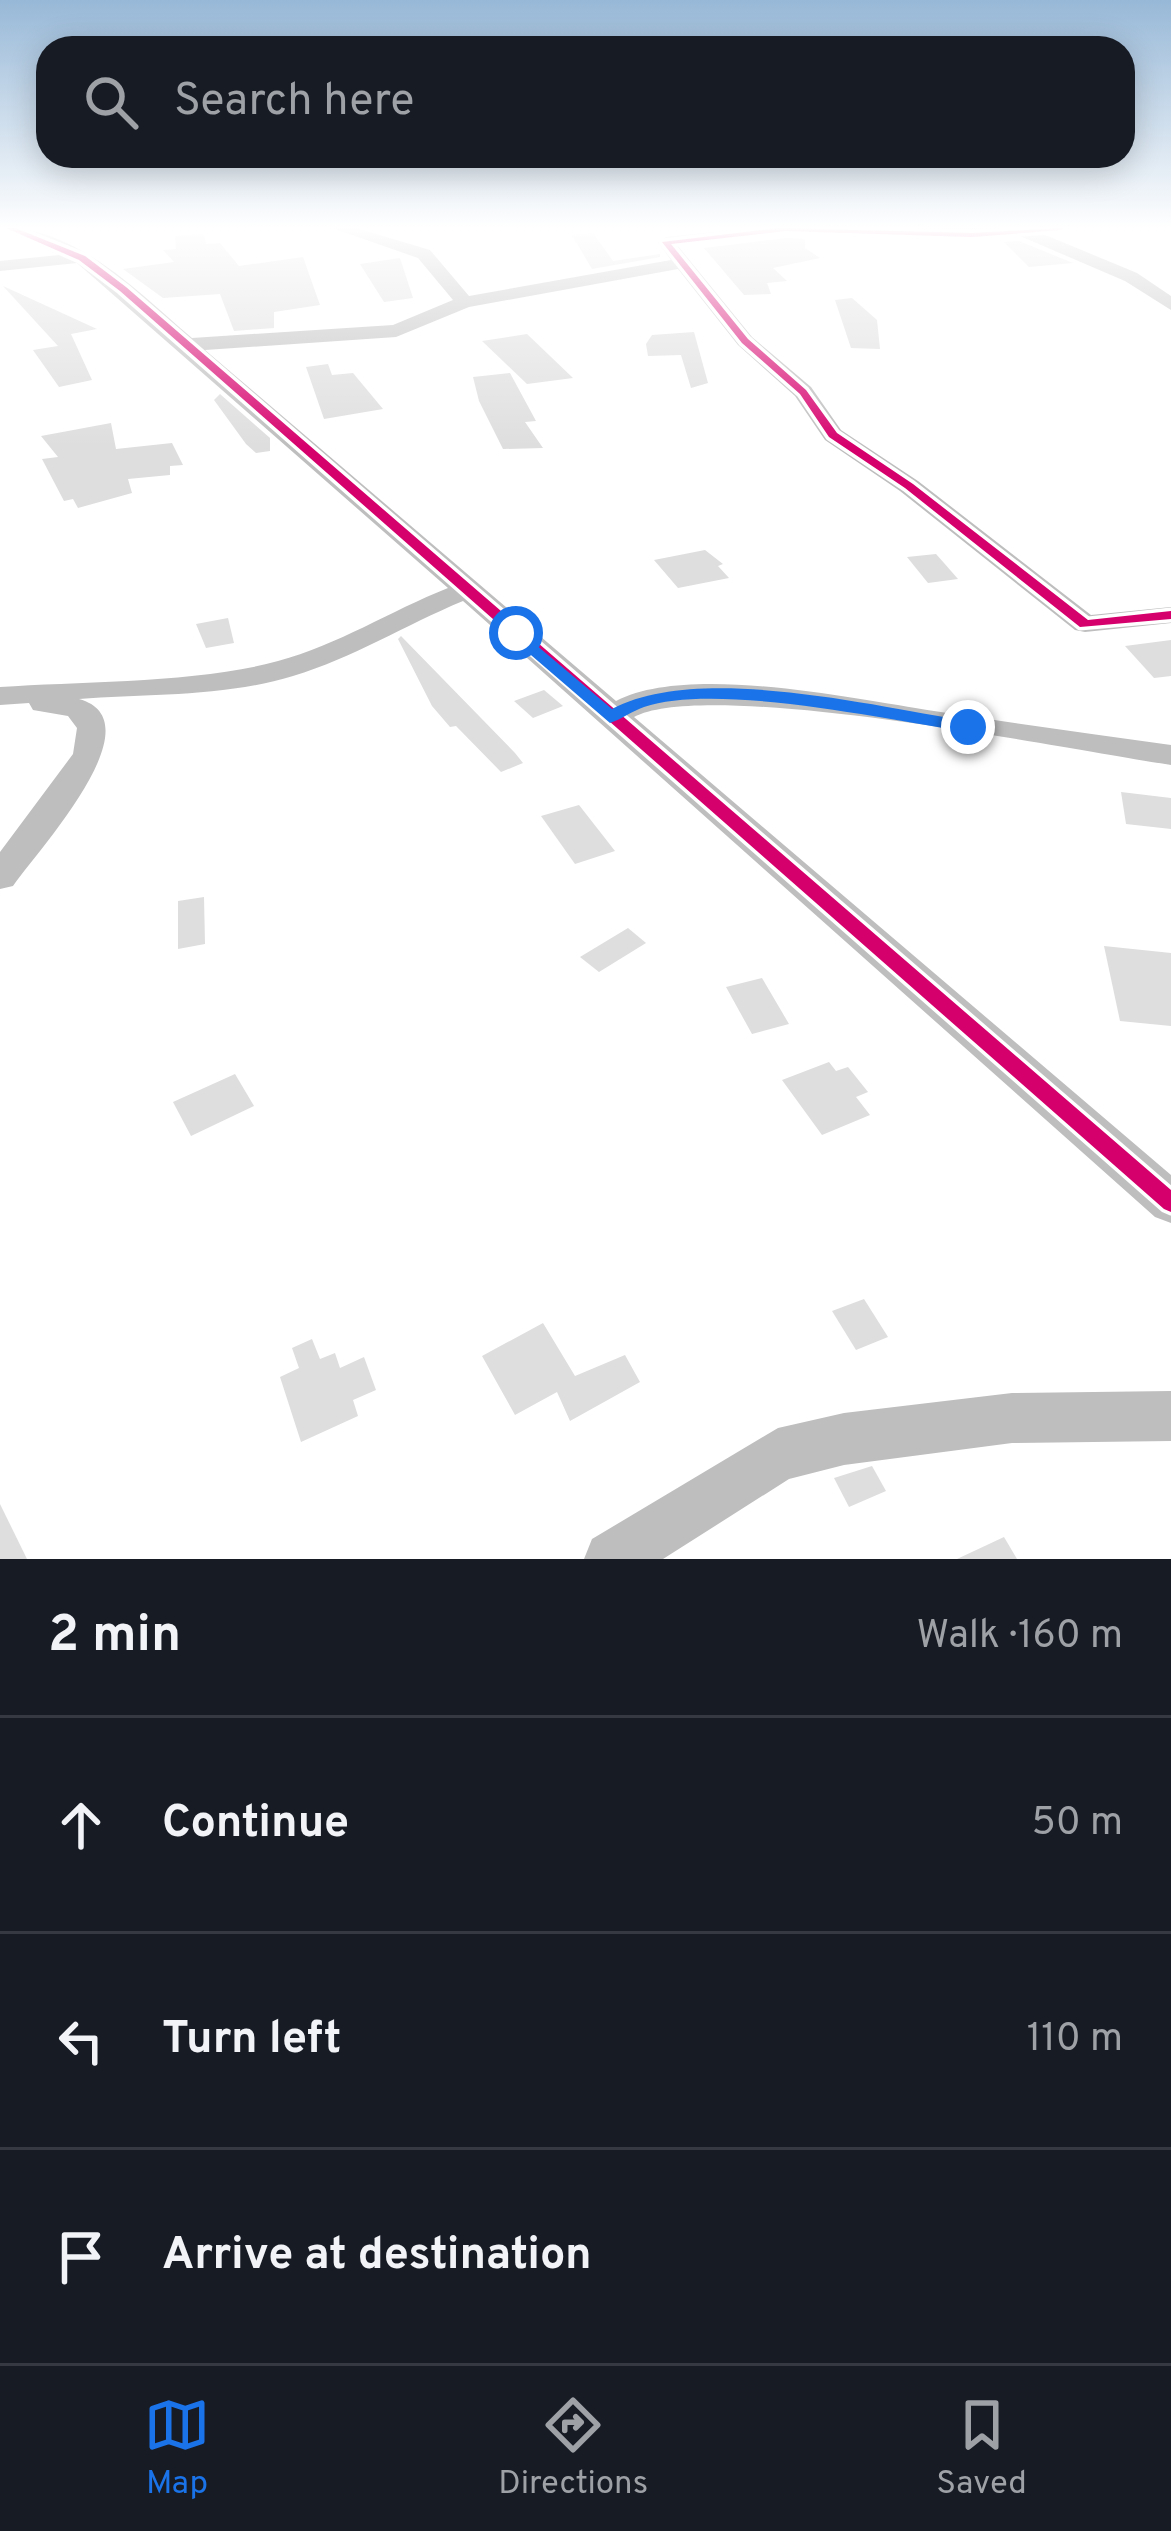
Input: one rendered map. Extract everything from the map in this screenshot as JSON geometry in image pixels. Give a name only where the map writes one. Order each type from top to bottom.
[{"type":"street","points":[[132,301],[1171,1203]]},
{"type":"street","points":[[183,345],[396,331],[471,301]]},
{"type":"street","points":[[715,301],[745,341],[803,392],[833,434],[909,486],[1085,624],[1171,615]]},
{"type":"street","points":[[0,698],[89,699],[282,670],[364,641],[395,619],[466,590]]},
{"type":"street","points":[[610,717],[640,701],[701,693],[807,701],[1171,755]]},
{"type":"street","points":[[0,877],[89,754],[95,733],[89,699]]},
{"type":"street","points":[[612,1559],[778,1455],[844,1439],[1012,1418],[1171,1416]]},
{"type":"building","points":[[17,301],[35,301],[97,329],[71,334],[92,380],[59,387],[33,350],[58,346]]},
{"type":"building","points":[[223,301],[318,301],[320,305],[274,312],[274,328],[234,331]]},
{"type":"building","points":[[835,301],[855,301],[877,320],[880,349],[851,348]]},
{"type":"building","points":[[694,332],[708,383],[691,388],[681,355],[648,356],[646,344],[652,335]]},
{"type":"building","points":[[527,334],[573,378],[527,384],[482,341]]},
{"type":"building","points":[[328,364],[332,375],[353,373],[383,409],[324,419],[306,367]]},
{"type":"building","points":[[510,373],[536,421],[525,422],[543,448],[503,449],[479,401],[473,377]]},
{"type":"building","points":[[220,394],[270,438],[270,451],[256,453],[246,444],[214,400]]},
{"type":"building","points":[[111,423],[116,449],[172,443],[183,465],[170,466],[170,475],[128,479],[132,493],[78,508],[73,499],[64,501],[42,459],[58,457],[41,436]]},
{"type":"building","points":[[705,550],[723,564],[718,566],[729,578],[678,588],[654,560]]},
{"type":"building","points":[[936,554],[958,579],[928,583],[907,557]]},
{"type":"building","points":[[228,618],[234,643],[206,648],[196,624]]},
{"type":"building","points":[[401,636],[523,763],[501,772],[456,726],[450,727],[432,706],[398,639]]},
{"type":"building","points":[[1171,640],[1171,676],[1154,678],[1125,646]]},
{"type":"building","points":[[544,690],[563,706],[533,718],[514,701]]},
{"type":"building","points":[[1121,792],[1171,798],[1171,829],[1126,824]]},
{"type":"building","points":[[579,805],[615,851],[575,864],[541,816]]},
{"type":"building","points":[[204,897],[205,944],[178,949],[178,901]]},
{"type":"building","points":[[628,928],[646,943],[599,972],[580,957]]},
{"type":"building","points":[[1104,946],[1171,953],[1171,1026],[1120,1021]]},
{"type":"building","points":[[762,978],[789,1024],[752,1034],[726,987]]},
{"type":"building","points":[[829,1062],[836,1071],[848,1067],[868,1092],[856,1097],[870,1115],[822,1135],[782,1080]]},
{"type":"building","points":[[235,1074],[254,1106],[191,1136],[173,1102]]},
{"type":"building","points":[[864,1299],[888,1337],[856,1350],[832,1311]]},
{"type":"building","points":[[543,1323],[575,1376],[625,1355],[640,1382],[570,1421],[557,1392],[515,1415],[482,1356]]},
{"type":"building","points":[[312,1339],[320,1359],[335,1353],[340,1368],[364,1357],[376,1390],[353,1400],[358,1416],[301,1442],[280,1377],[299,1368],[292,1348]]},
{"type":"building","points":[[872,1466],[886,1491],[849,1507],[834,1478]]},
{"type":"building","points":[[0,1504],[27,1559],[0,1559]]},
{"type":"building","points":[[1004,1537],[1017,1559],[957,1559]]},
{"type":"cycle path","points":[[136,301],[1171,1203]]},
{"type":"cycle path","points":[[713,301],[745,341],[803,392],[833,435],[909,486],[1085,624],[1171,615]]},
{"type":"route","points":[[516,633],[610,717],[640,701],[701,693],[807,701],[968,727]]}]
